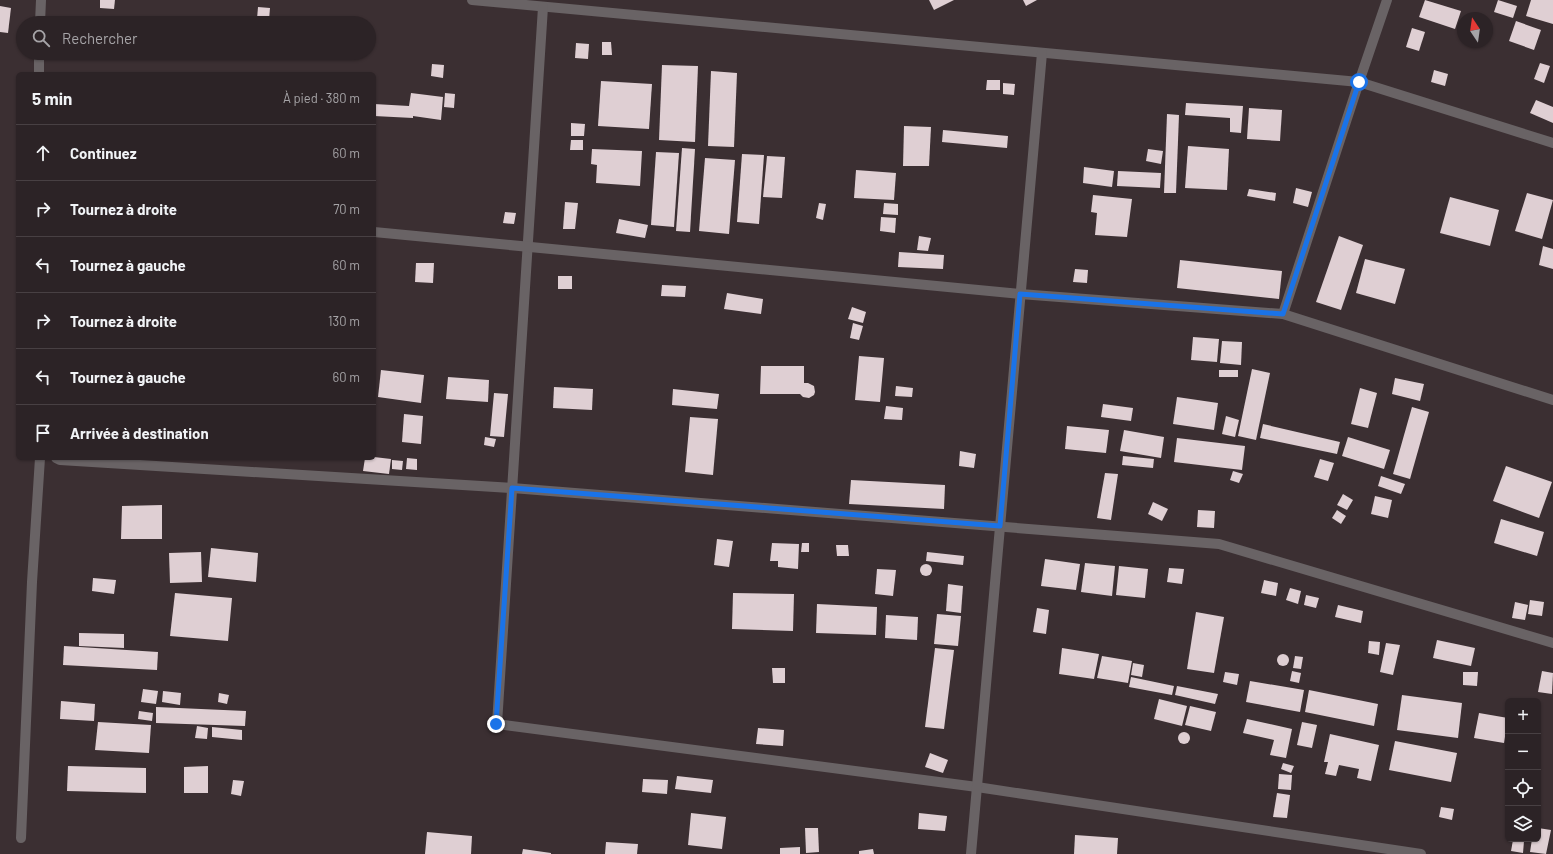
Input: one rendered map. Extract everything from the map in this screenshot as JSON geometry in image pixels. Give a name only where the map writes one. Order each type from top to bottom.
[{"type":"street","points":[[40,16],[41,0]]},
{"type":"street","points":[[472,0],[1359,82],[1553,143]]},
{"type":"street","points":[[1283,314],[1387,0]]},
{"type":"street","points":[[544,7],[496,724],[977,787],[1421,854]]},
{"type":"street","points":[[971,854],[1042,53]]},
{"type":"street","points":[[38,72],[39,60]]},
{"type":"street","points":[[376,232],[1020,294],[1283,314],[1553,400]]},
{"type":"street","points":[[21,838],[32,582],[40,460]]},
{"type":"street","points":[[60,460],[512,488],[1219,544],[1553,643]]},
{"type":"building","points":[[100,0],[115,0],[114,9],[100,8]]},
{"type":"building","points":[[929,0],[954,0],[934,10]]},
{"type":"building","points":[[1023,0],[1037,0],[1026,6]]},
{"type":"building","points":[[1425,0],[1461,11],[1457,12],[1457,23],[1455,29],[1419,17]]},
{"type":"building","points":[[1498,0],[1517,6],[1513,18],[1494,12]]},
{"type":"building","points":[[1531,0],[1553,0],[1553,24],[1526,16]]},
{"type":"building","points":[[0,6],[11,8],[8,33],[0,32]]},
{"type":"building","points":[[258,7],[270,8],[269,16],[257,16]]},
{"type":"building","points":[[1516,21],[1541,30],[1534,50],[1509,41]]},
{"type":"building","points":[[1412,28],[1425,32],[1419,51],[1406,47]]},
{"type":"building","points":[[602,42],[611,42],[612,55],[602,55]]},
{"type":"building","points":[[576,43],[589,44],[588,59],[575,58]]},
{"type":"building","points":[[1540,63],[1550,66],[1544,83],[1534,79]]},
{"type":"building","points":[[432,64],[444,65],[443,78],[431,76]]},
{"type":"building","points":[[662,65],[698,66],[695,142],[659,140]]},
{"type":"building","points":[[1434,70],[1448,74],[1445,86],[1431,82]]},
{"type":"building","points":[[711,71],[737,73],[734,147],[708,146]]},
{"type":"building","points":[[987,80],[1000,80],[1000,90],[986,90]]},
{"type":"building","points":[[601,81],[652,84],[649,129],[598,126]]},
{"type":"building","points":[[1003,83],[1015,84],[1014,95],[1003,94]]},
{"type":"building","points":[[411,93],[443,97],[441,120],[413,116],[413,118],[376,116],[376,104],[409,106]]},
{"type":"building","points":[[445,93],[455,94],[454,108],[444,107]]},
{"type":"building","points":[[1536,100],[1553,107],[1553,123],[1530,113]]},
{"type":"building","points":[[1186,103],[1243,106],[1241,133],[1230,132],[1230,118],[1185,115]]},
{"type":"building","points":[[1249,108],[1282,110],[1280,141],[1247,139]]},
{"type":"building","points":[[1167,114],[1179,115],[1176,193],[1164,193]]},
{"type":"building","points":[[571,123],[585,124],[584,136],[571,136]]},
{"type":"building","points":[[904,126],[931,127],[929,166],[903,166]]},
{"type":"building","points":[[943,130],[1008,136],[1007,148],[942,142]]},
{"type":"building","points":[[571,140],[583,140],[583,150],[570,150]]},
{"type":"building","points":[[1188,146],[1229,149],[1227,190],[1185,188]]},
{"type":"building","points":[[682,148],[695,149],[690,232],[676,231]]},
{"type":"building","points":[[592,149],[642,151],[640,186],[596,183],[597,165],[591,164]]},
{"type":"building","points":[[1148,149],[1163,151],[1161,164],[1146,161]]},
{"type":"building","points":[[656,152],[679,153],[674,227],[651,225]]},
{"type":"building","points":[[742,154],[764,155],[759,224],[737,222]]},
{"type":"building","points":[[767,156],[785,157],[782,198],[763,197]]},
{"type":"building","points":[[705,158],[735,160],[729,234],[699,231]]},
{"type":"building","points":[[1084,167],[1114,171],[1112,187],[1083,183]]},
{"type":"building","points":[[856,170],[896,173],[894,200],[854,198]]},
{"type":"building","points":[[1118,171],[1161,173],[1160,188],[1117,186]]},
{"type":"building","points":[[1296,188],[1312,192],[1308,207],[1293,203]]},
{"type":"building","points":[[1249,189],[1276,193],[1275,201],[1247,196]]},
{"type":"building","points":[[1527,193],[1553,200],[1542,239],[1515,231]]},
{"type":"building","points":[[1093,195],[1132,199],[1127,237],[1095,235],[1097,213],[1091,212]]},
{"type":"building","points":[[1450,197],[1499,210],[1490,246],[1440,233]]},
{"type":"building","points":[[565,202],[578,203],[575,229],[563,229]]},
{"type":"building","points":[[819,203],[826,204],[823,220],[816,218]]},
{"type":"building","points":[[884,203],[898,204],[898,215],[883,214]]},
{"type":"building","points":[[505,212],[516,213],[514,224],[503,223]]},
{"type":"building","points":[[881,217],[896,218],[895,233],[880,231]]},
{"type":"building","points":[[619,219],[648,225],[645,238],[616,233]]},
{"type":"building","points":[[919,236],[931,238],[928,251],[917,250]]},
{"type":"building","points":[[1339,236],[1363,245],[1341,310],[1316,302]]},
{"type":"building","points":[[1543,246],[1553,249],[1553,269],[1539,265]]},
{"type":"building","points":[[899,252],[944,255],[943,269],[898,267]]},
{"type":"building","points":[[1365,259],[1405,269],[1395,304],[1356,293]]},
{"type":"building","points":[[1180,260],[1282,271],[1279,299],[1177,288]]},
{"type":"building","points":[[416,263],[434,263],[433,283],[415,282]]},
{"type":"building","points":[[1075,269],[1088,270],[1087,283],[1073,282]]},
{"type":"building","points":[[558,276],[572,276],[572,289],[558,289]]},
{"type":"building","points":[[662,285],[686,286],[685,297],[661,296]]},
{"type":"building","points":[[727,293],[763,299],[761,314],[724,309]]},
{"type":"building","points":[[852,307],[866,312],[863,323],[848,319]]},
{"type":"building","points":[[853,323],[863,326],[859,340],[850,338]]},
{"type":"building","points":[[1193,337],[1219,339],[1217,362],[1191,360]]},
{"type":"building","points":[[1222,341],[1242,342],[1241,365],[1220,363]]},
{"type":"building","points":[[859,356],[884,358],[880,402],[855,400]]},
{"type":"building","points":[[761,366],[804,366],[804,383],[814,386],[814,395],[809,398],[803,397],[800,394],[760,394]]},
{"type":"building","points":[[1252,369],[1270,373],[1256,440],[1238,436]]},
{"type":"building","points":[[381,370],[424,375],[421,403],[378,397]]},
{"type":"building","points":[[1219,370],[1238,370],[1238,377],[1219,377]]},
{"type":"building","points":[[448,377],[489,380],[488,402],[446,399]]},
{"type":"building","points":[[1395,378],[1424,384],[1420,401],[1392,394]]},
{"type":"building","points":[[896,386],[913,388],[912,397],[895,396]]},
{"type":"building","points":[[554,387],[593,389],[592,410],[553,408]]},
{"type":"building","points":[[1360,388],[1377,393],[1368,428],[1351,424]]},
{"type":"building","points":[[673,389],[719,394],[717,409],[672,405]]},
{"type":"building","points":[[494,393],[508,394],[504,437],[490,436]]},
{"type":"building","points":[[1177,397],[1218,403],[1214,430],[1173,424]]},
{"type":"building","points":[[1103,404],[1133,408],[1131,421],[1101,417]]},
{"type":"building","points":[[886,406],[903,408],[902,420],[884,419]]},
{"type":"building","points":[[1412,407],[1429,412],[1410,479],[1393,474]]},
{"type":"building","points":[[404,414],[423,416],[421,444],[402,442]]},
{"type":"building","points":[[1226,416],[1239,420],[1235,437],[1222,434]]},
{"type":"building","points":[[690,417],[718,419],[713,475],[685,472]]},
{"type":"building","points":[[1263,424],[1340,442],[1337,454],[1260,438]]},
{"type":"building","points":[[1067,426],[1109,430],[1106,453],[1065,449]]},
{"type":"building","points":[[1124,430],[1164,437],[1161,458],[1120,451]]},
{"type":"building","points":[[485,437],[496,439],[494,447],[484,445]]},
{"type":"building","points":[[1348,437],[1390,450],[1384,469],[1342,456]]},
{"type":"building","points":[[1177,438],[1245,446],[1242,470],[1174,462]]},
{"type":"building","points":[[960,451],[976,454],[974,468],[959,466]]},
{"type":"building","points":[[1123,456],[1154,459],[1153,468],[1122,465]]},
{"type":"building","points":[[376,457],[391,459],[389,474],[363,471],[365,460],[376,460]]},
{"type":"building","points":[[407,458],[417,459],[417,470],[406,469]]},
{"type":"building","points":[[1320,459],[1334,463],[1328,481],[1314,477]]},
{"type":"building","points":[[392,460],[403,461],[402,470],[392,469]]},
{"type":"building","points":[[1506,466],[1552,482],[1539,518],[1493,501]]},
{"type":"building","points":[[1233,471],[1243,474],[1239,483],[1230,480]]},
{"type":"building","points":[[1105,473],[1118,474],[1111,520],[1097,518]]},
{"type":"building","points":[[1381,476],[1405,484],[1401,494],[1378,486]]},
{"type":"building","points":[[851,480],[945,485],[944,509],[849,504]]},
{"type":"building","points":[[1343,494],[1353,500],[1347,510],[1337,505]]},
{"type":"building","points":[[1375,496],[1392,500],[1388,518],[1371,514]]},
{"type":"building","points":[[1153,502],[1168,509],[1162,521],[1148,514]]},
{"type":"building","points":[[162,505],[162,539],[121,539],[122,506]]},
{"type":"building","points":[[1198,510],[1215,511],[1214,528],[1197,527]]},
{"type":"building","points":[[1337,510],[1346,516],[1341,524],[1332,518]]},
{"type":"building","points":[[1501,519],[1544,532],[1537,556],[1494,543]]},
{"type":"building","points":[[717,539],[733,541],[729,567],[714,565]]},
{"type":"building","points":[[772,543],[799,544],[798,569],[778,567],[778,561],[770,561]]},
{"type":"building","points":[[802,543],[809,543],[809,552],[801,552]]},
{"type":"building","points":[[836,545],[848,545],[849,556],[837,556]]},
{"type":"building","points":[[211,548],[258,553],[256,582],[208,577]]},
{"type":"building","points":[[201,552],[202,582],[170,583],[169,553]]},
{"type":"building","points":[[927,552],[964,556],[963,565],[926,561]]},
{"type":"building","points":[[1045,559],[1080,564],[1076,590],[1041,586]]},
{"type":"building","points":[[1085,563],[1115,566],[1112,596],[1081,592]]},
{"type":"building","points":[[926,564],[930,566],[932,570],[930,574],[926,576],[922,574],[920,570],[922,566]]},
{"type":"building","points":[[1119,566],[1148,569],[1145,598],[1116,595]]},
{"type":"building","points":[[1169,568],[1184,569],[1182,584],[1167,582]]},
{"type":"building","points":[[877,569],[896,570],[893,596],[875,594]]},
{"type":"building","points":[[93,578],[116,580],[114,594],[92,591]]},
{"type":"building","points":[[1264,580],[1278,583],[1276,596],[1261,593]]},
{"type":"building","points":[[948,584],[963,586],[961,613],[946,611]]},
{"type":"building","points":[[1290,588],[1301,591],[1298,604],[1286,600]]},
{"type":"building","points":[[175,593],[232,598],[228,641],[170,636]]},
{"type":"building","points":[[733,593],[794,594],[793,631],[732,629]]},
{"type":"building","points":[[1306,595],[1319,598],[1316,608],[1304,605]]},
{"type":"building","points":[[1530,600],[1544,602],[1542,616],[1528,614]]},
{"type":"building","points":[[1515,602],[1528,605],[1525,620],[1512,618]]},
{"type":"building","points":[[817,604],[877,607],[876,635],[816,633]]},
{"type":"building","points":[[1338,605],[1363,611],[1361,623],[1335,617]]},
{"type":"building","points":[[1037,608],[1049,610],[1046,634],[1033,632]]},
{"type":"building","points":[[1196,612],[1224,617],[1214,673],[1187,669]]},
{"type":"building","points":[[937,614],[961,616],[958,646],[934,644]]},
{"type":"building","points":[[886,615],[918,617],[917,640],[885,638]]},
{"type":"building","points":[[79,633],[124,634],[124,648],[79,646]]},
{"type":"building","points":[[1437,640],[1475,648],[1471,666],[1433,658]]},
{"type":"building","points":[[1369,641],[1380,642],[1379,655],[1368,653]]},
{"type":"building","points":[[1386,643],[1400,645],[1393,675],[1380,672]]},
{"type":"building","points":[[64,646],[158,652],[157,670],[63,665]]},
{"type":"building","points":[[935,648],[954,650],[944,729],[925,727]]},
{"type":"building","points":[[1062,648],[1099,654],[1094,679],[1059,674]]},
{"type":"building","points":[[1283,654],[1287,656],[1289,660],[1287,664],[1283,666],[1279,664],[1277,660],[1279,656]]},
{"type":"building","points":[[1102,656],[1132,661],[1128,683],[1097,678]]},
{"type":"building","points":[[1295,656],[1303,657],[1301,669],[1293,668]]},
{"type":"building","points":[[1133,663],[1144,665],[1142,677],[1131,675]]},
{"type":"building","points":[[772,668],[785,668],[785,683],[773,683]]},
{"type":"building","points":[[1292,671],[1301,673],[1299,683],[1290,681]]},
{"type":"building","points":[[1542,671],[1553,673],[1552,694],[1538,692]]},
{"type":"building","points":[[1225,672],[1239,674],[1237,685],[1223,682]]},
{"type":"building","points":[[1463,672],[1478,672],[1477,686],[1463,685]]},
{"type":"building","points":[[1131,677],[1174,686],[1172,695],[1129,687]]},
{"type":"building","points":[[1250,681],[1304,690],[1300,712],[1246,702]]},
{"type":"building","points":[[1177,686],[1218,694],[1215,704],[1175,695]]},
{"type":"building","points":[[143,689],[158,691],[156,704],[141,702]]},
{"type":"building","points":[[1309,690],[1378,704],[1374,726],[1305,712]]},
{"type":"building","points":[[163,691],[181,693],[180,705],[162,702]]},
{"type":"building","points":[[219,693],[229,695],[227,704],[218,702]]},
{"type":"building","points":[[1402,695],[1462,703],[1458,738],[1397,730]]},
{"type":"building","points":[[1159,699],[1187,706],[1182,726],[1154,719]]},
{"type":"building","points":[[61,701],[95,704],[94,721],[60,719]]},
{"type":"building","points":[[1190,706],[1216,712],[1211,731],[1185,725]]},
{"type":"building","points":[[156,707],[246,711],[245,726],[156,723]]},
{"type":"building","points":[[139,711],[153,713],[152,721],[138,719]]},
{"type":"building","points":[[1479,713],[1505,717],[1504,743],[1474,738]]},
{"type":"building","points":[[1247,719],[1292,729],[1286,758],[1270,755],[1274,740],[1243,733]]},
{"type":"building","points":[[98,722],[151,725],[149,753],[95,750]]},
{"type":"building","points":[[1302,722],[1317,725],[1312,748],[1297,745]]},
{"type":"building","points":[[197,726],[208,728],[207,739],[195,738]]},
{"type":"building","points":[[212,727],[242,730],[242,740],[212,737]]},
{"type":"building","points":[[758,728],[784,730],[783,746],[756,744]]},
{"type":"building","points":[[1184,732],[1188,734],[1190,738],[1188,742],[1184,744],[1180,742],[1178,738],[1180,734]]},
{"type":"building","points":[[1330,734],[1379,745],[1371,781],[1357,778],[1359,769],[1339,765],[1336,776],[1325,774],[1328,762],[1324,762]]},
{"type":"building","points":[[1395,741],[1457,753],[1451,782],[1389,770]]},
{"type":"building","points":[[930,753],[948,760],[943,773],[925,767]]},
{"type":"building","points":[[1283,763],[1294,766],[1291,773],[1281,769]]},
{"type":"building","points":[[68,766],[146,768],[146,793],[67,791]]},
{"type":"building","points":[[208,766],[208,793],[184,793],[184,767]]},
{"type":"building","points":[[1279,774],[1292,775],[1291,790],[1278,789]]},
{"type":"building","points":[[677,776],[713,780],[711,793],[675,789]]},
{"type":"building","points":[[643,779],[668,780],[667,794],[642,792]]},
{"type":"building","points":[[233,780],[244,781],[241,796],[231,794]]},
{"type":"building","points":[[1277,793],[1290,795],[1287,818],[1273,817]]},
{"type":"building","points":[[1441,807],[1454,809],[1452,820],[1439,817]]},
{"type":"building","points":[[691,813],[726,817],[722,849],[688,845]]},
{"type":"building","points":[[919,813],[947,816],[945,831],[918,829]]},
{"type":"building","points":[[805,828],[818,828],[819,852],[806,853]]},
{"type":"building","points":[[1541,828],[1551,830],[1546,854],[1530,852],[1532,842],[1541,842]]},
{"type":"building","points":[[427,832],[472,836],[471,854],[425,854]]},
{"type":"building","points":[[1075,835],[1118,838],[1117,854],[1074,854]]},
{"type":"building","points":[[606,842],[638,844],[637,854],[605,854]]},
{"type":"building","points":[[1513,842],[1524,842],[1523,853],[1511,851]]},
{"type":"building","points":[[800,847],[800,854],[780,854],[780,848]]},
{"type":"building","points":[[523,849],[551,853],[551,854],[522,854]]},
{"type":"building","points":[[873,849],[874,854],[859,854],[859,851]]},
{"type":"route","points":[[496,724],[512,488],[1000,526],[1020,294],[1283,314],[1359,82]]}]
